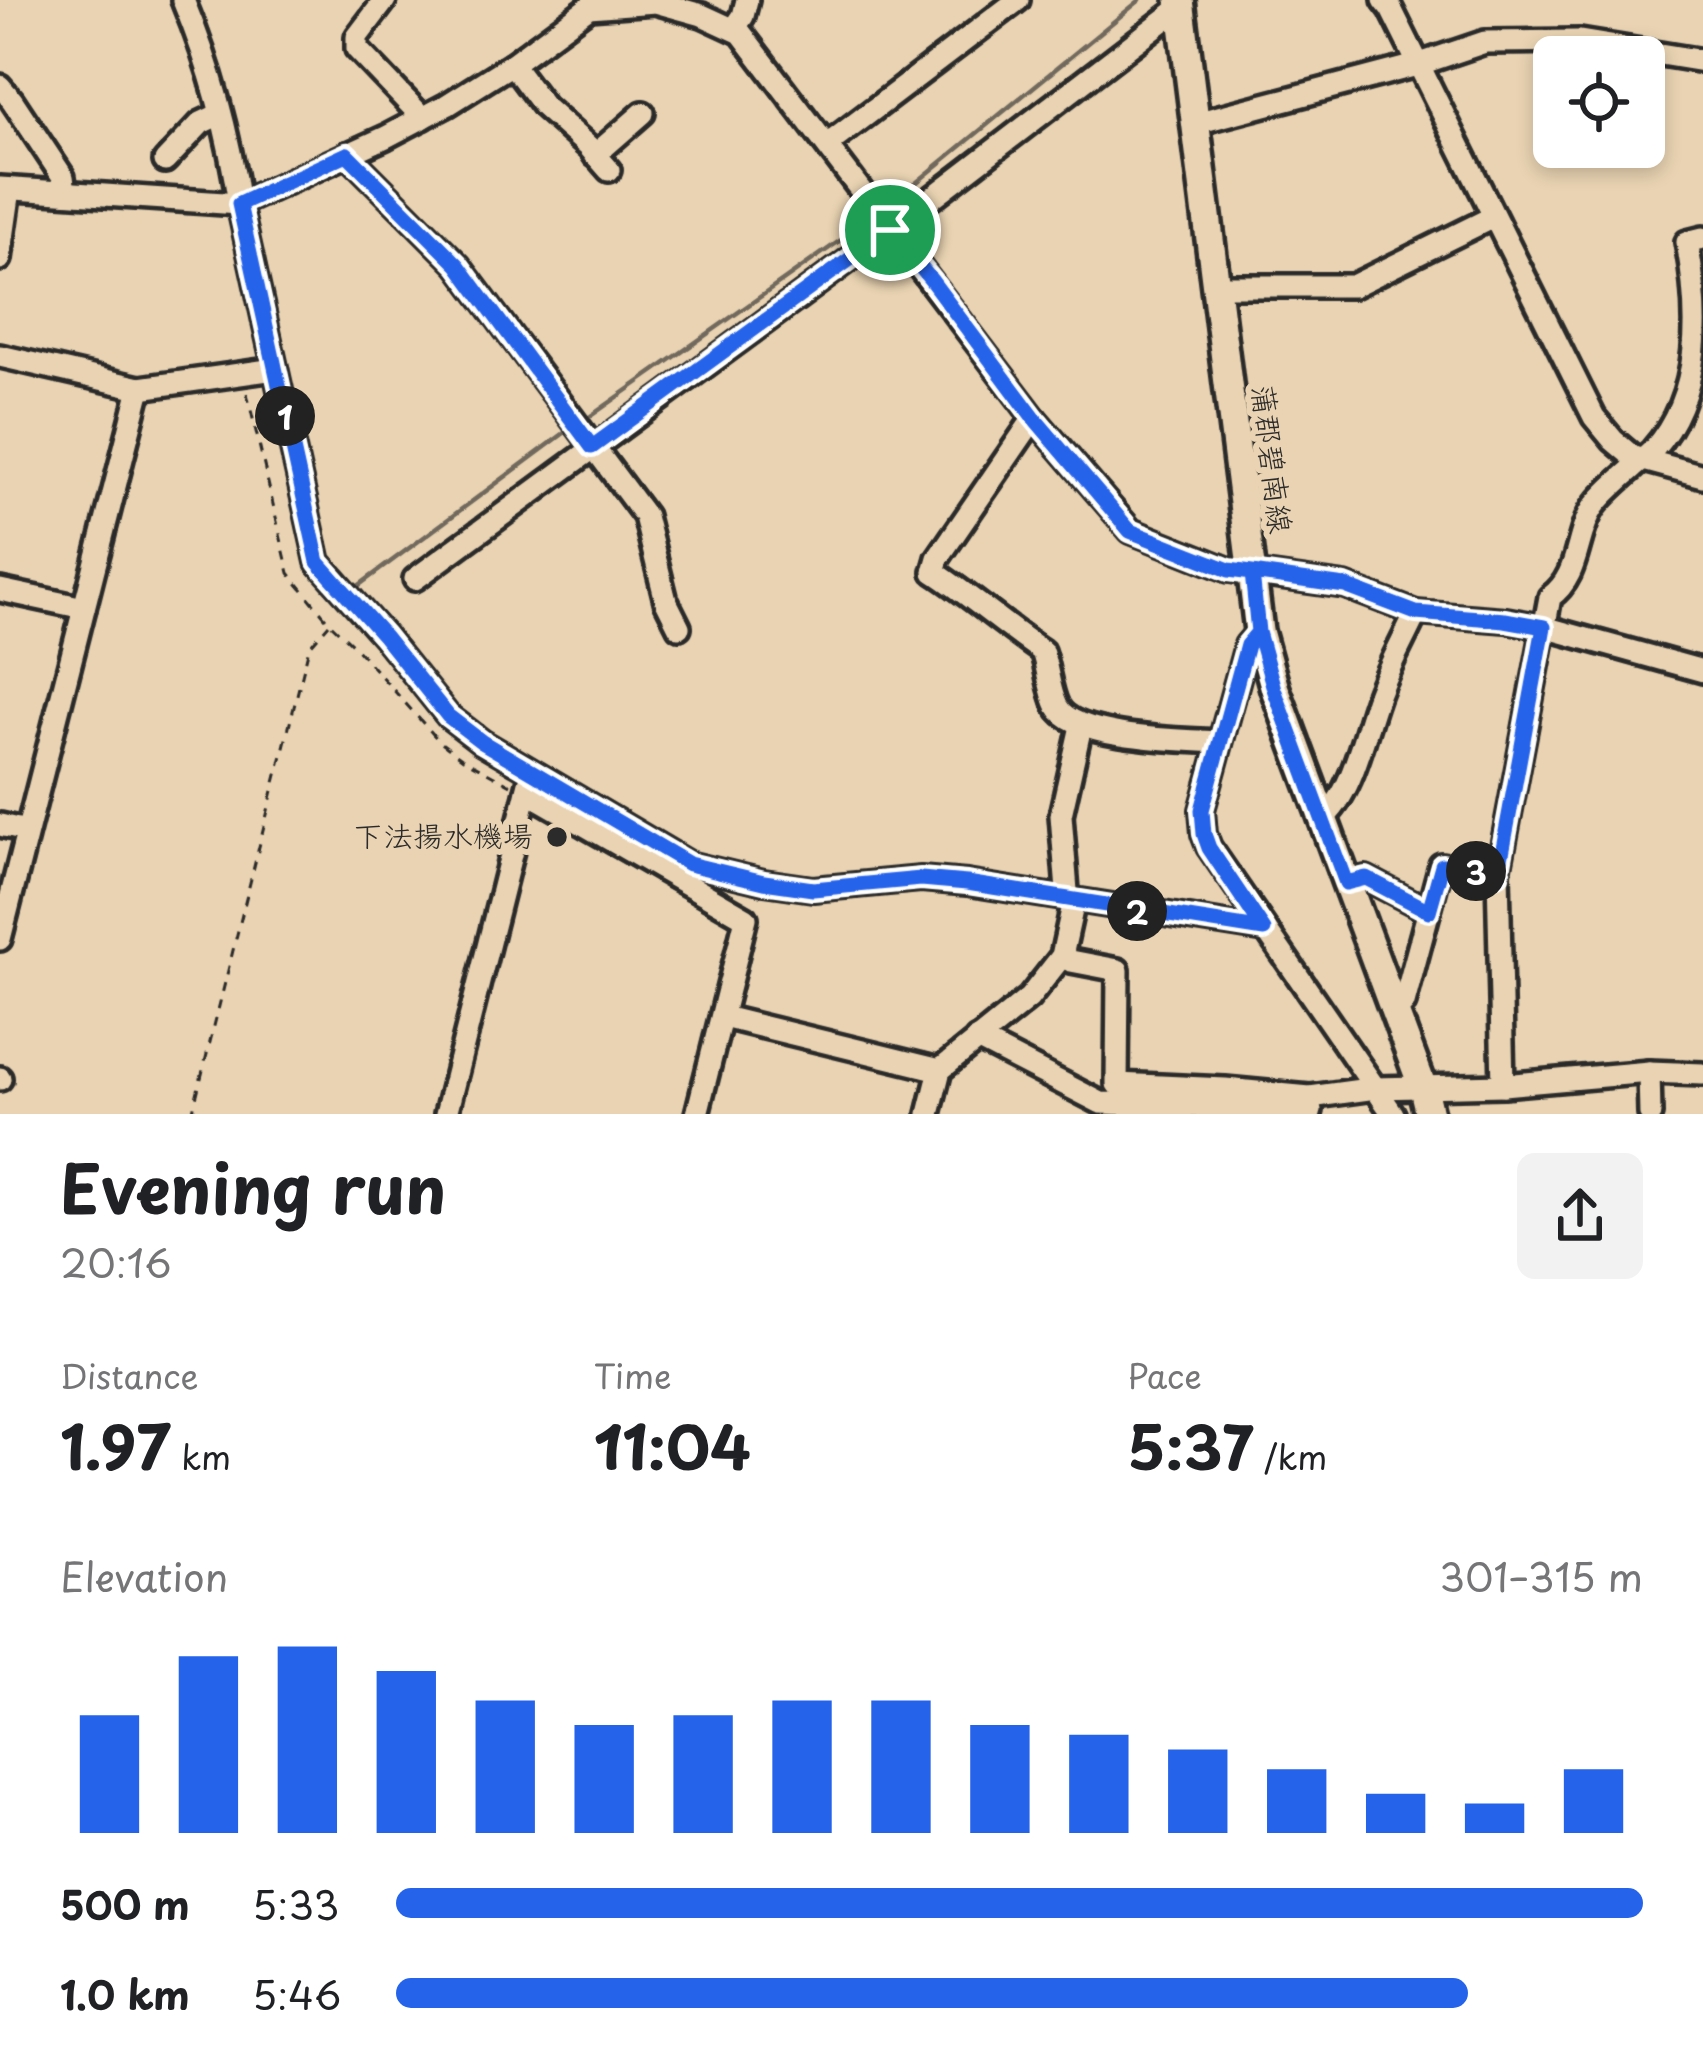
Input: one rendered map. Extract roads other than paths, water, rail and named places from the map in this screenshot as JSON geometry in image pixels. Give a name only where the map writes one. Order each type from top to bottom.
[{"type":"main road","name":"蒲郡碧南線","points":[[1180,3],[1258,632],[1274,689],[1426,1101]]},
{"type":"street","points":[[183,0],[200,41],[232,154],[314,548],[324,572],[384,636],[448,716],[530,781],[746,917],[697,1114]]},
{"type":"street","points":[[385,0],[357,37],[357,49],[423,118]]},
{"type":"street","points":[[734,29],[747,0]]},
{"type":"street","points":[[827,145],[1018,0]]},
{"type":"street","points":[[1384,0],[1594,417],[1633,457],[1703,476]]},
{"type":"street","points":[[0,259],[5,188],[239,204],[423,118],[512,64],[589,7],[661,2],[741,33],[1034,418],[1130,531],[1229,570],[1345,586],[1416,613],[1544,627],[1703,670]]},
{"type":"street","points":[[415,579],[890,230],[1180,3]]},
{"type":"street","points":[[1196,122],[1417,65],[1485,42],[1580,41],[1703,61]]},
{"type":"street","points":[[512,64],[544,107],[602,162],[643,112]]},
{"type":"street","points":[[0,86],[63,177],[64,192]]},
{"type":"street","points":[[165,161],[201,123],[220,114]]},
{"type":"street","points":[[347,154],[458,265],[645,516],[666,601],[679,627]]},
{"type":"street","points":[[1216,286],[1353,286],[1493,218]]},
{"type":"street","points":[[1503,1084],[1498,875],[1550,597],[1564,587],[1593,507],[1656,447],[1688,399],[1696,368],[1700,311],[1687,242],[1703,238]]},
{"type":"street","points":[[0,356],[140,388],[275,369]]},
{"type":"street","points":[[0,939],[140,388]]},
{"type":"street","points":[[1034,418],[938,558],[934,572],[1042,651],[1058,709],[1081,726],[1118,734],[1219,742]]},
{"type":"street","points":[[0,590],[84,608]]},
{"type":"street","points":[[1323,818],[1336,804],[1354,767],[1377,697],[1416,613]]},
{"type":"street","points":[[1258,632],[1247,645],[1219,742],[1202,810],[1204,834],[1264,930],[1384,1100]]},
{"type":"street","points":[[929,1114],[940,1070],[1029,998],[1062,956],[1072,910],[1061,815],[1081,726]]},
{"type":"street","points":[[530,781],[689,864],[764,882],[813,889],[921,879],[967,883],[1264,930]]},
{"type":"street","points":[[446,1114],[530,781]]},
{"type":"street","points":[[0,825],[27,831]]},
{"type":"street","points":[[1393,1009],[1404,1003],[1442,865],[1498,875]]},
{"type":"street","points":[[1346,883],[1366,878],[1429,911]]},
{"type":"street","points":[[1062,956],[1118,970],[1117,1084],[1426,1101],[1503,1084],[1649,1072],[1703,1074]]},
{"type":"street","points":[[723,1017],[940,1070]]},
{"type":"street","points":[[977,1039],[1101,1103],[1311,1110],[1310,1114]]},
{"type":"street","points":[[1649,1072],[1650,1114]]},
{"type":"waterway","points":[[884,209],[1140,0]]},
{"type":"waterway","points":[[585,420],[875,216]]},
{"type":"waterway","points":[[354,589],[571,428]]},
{"type":"place","name":"下法揚水機場","points":[[557,837]]}]
